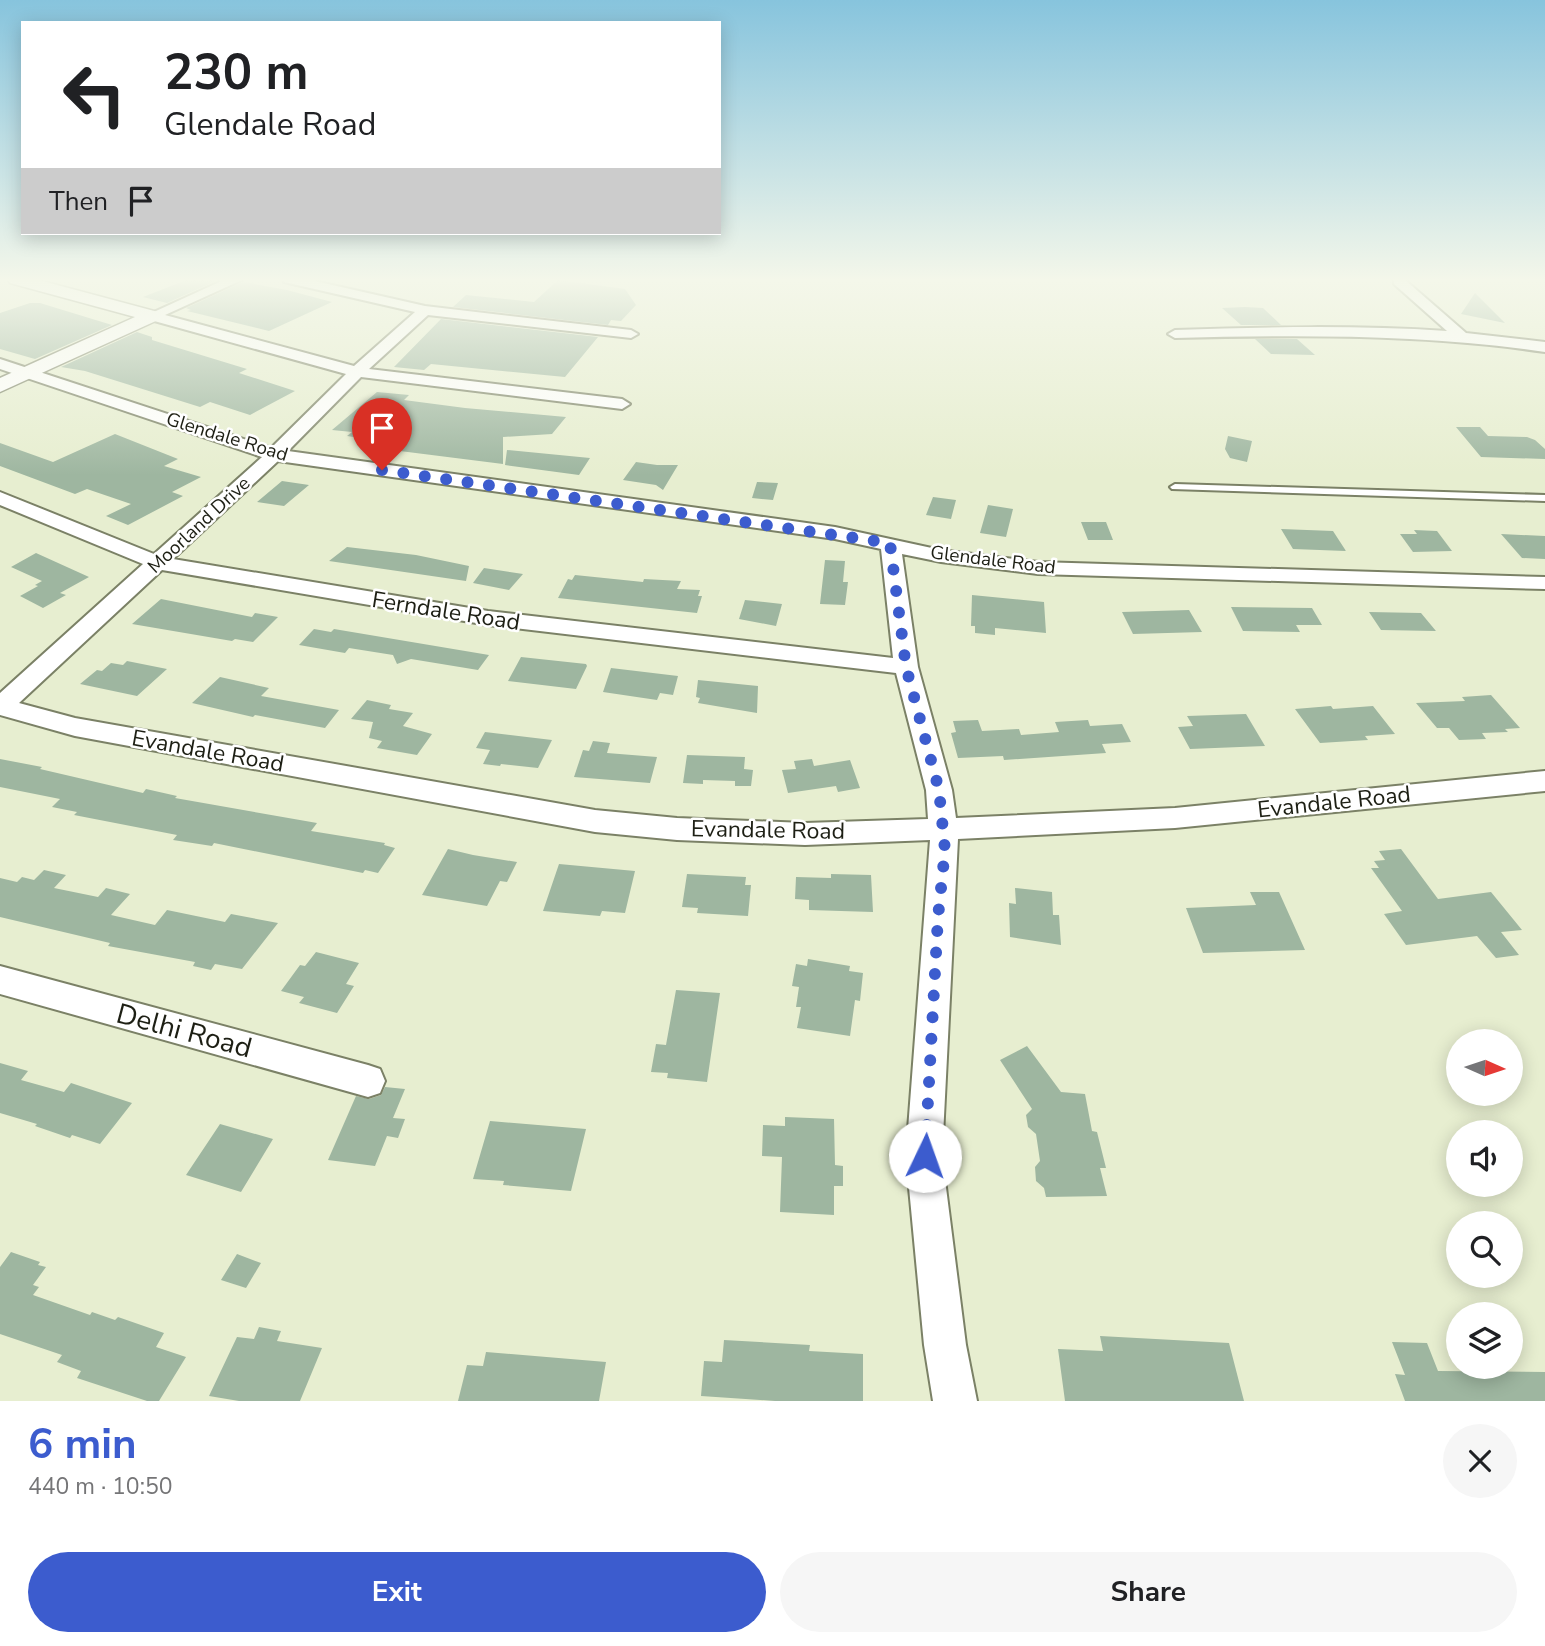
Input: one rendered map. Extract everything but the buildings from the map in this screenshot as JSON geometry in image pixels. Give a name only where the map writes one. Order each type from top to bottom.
[{"type":"street","points":[[0,386],[91,344]]},
{"type":"street","points":[[251,344],[356,372],[435,384],[622,404]]},
{"type":"street","name":"Moorland Drive","points":[[0,707],[159,563],[387,344]]},
{"type":"street","points":[[1523,344],[1545,347]]},
{"type":"street","name":"Glendale Road","points":[[0,364],[274,454],[890,543],[941,556],[1038,568],[1545,583]]},
{"type":"street","name":"Ferndale Road","points":[[0,498],[159,563],[488,618],[906,667]]},
{"type":"street","points":[[890,543],[906,667],[939,790],[945,850],[937,930],[925,1156],[945,1345],[955,1401]]},
{"type":"street","name":"Evandale Road","points":[[0,707],[75,727],[595,821],[677,829],[805,834],[1175,818],[1545,780]]},
{"type":"street","name":"Delhi Road","points":[[0,980],[368,1081]]},
{"type":"lane","points":[[1175,487],[1545,498]]},
{"type":"route","points":[[382,470],[890,543],[906,667],[939,790],[945,850],[938,917],[925,1156]]}]
